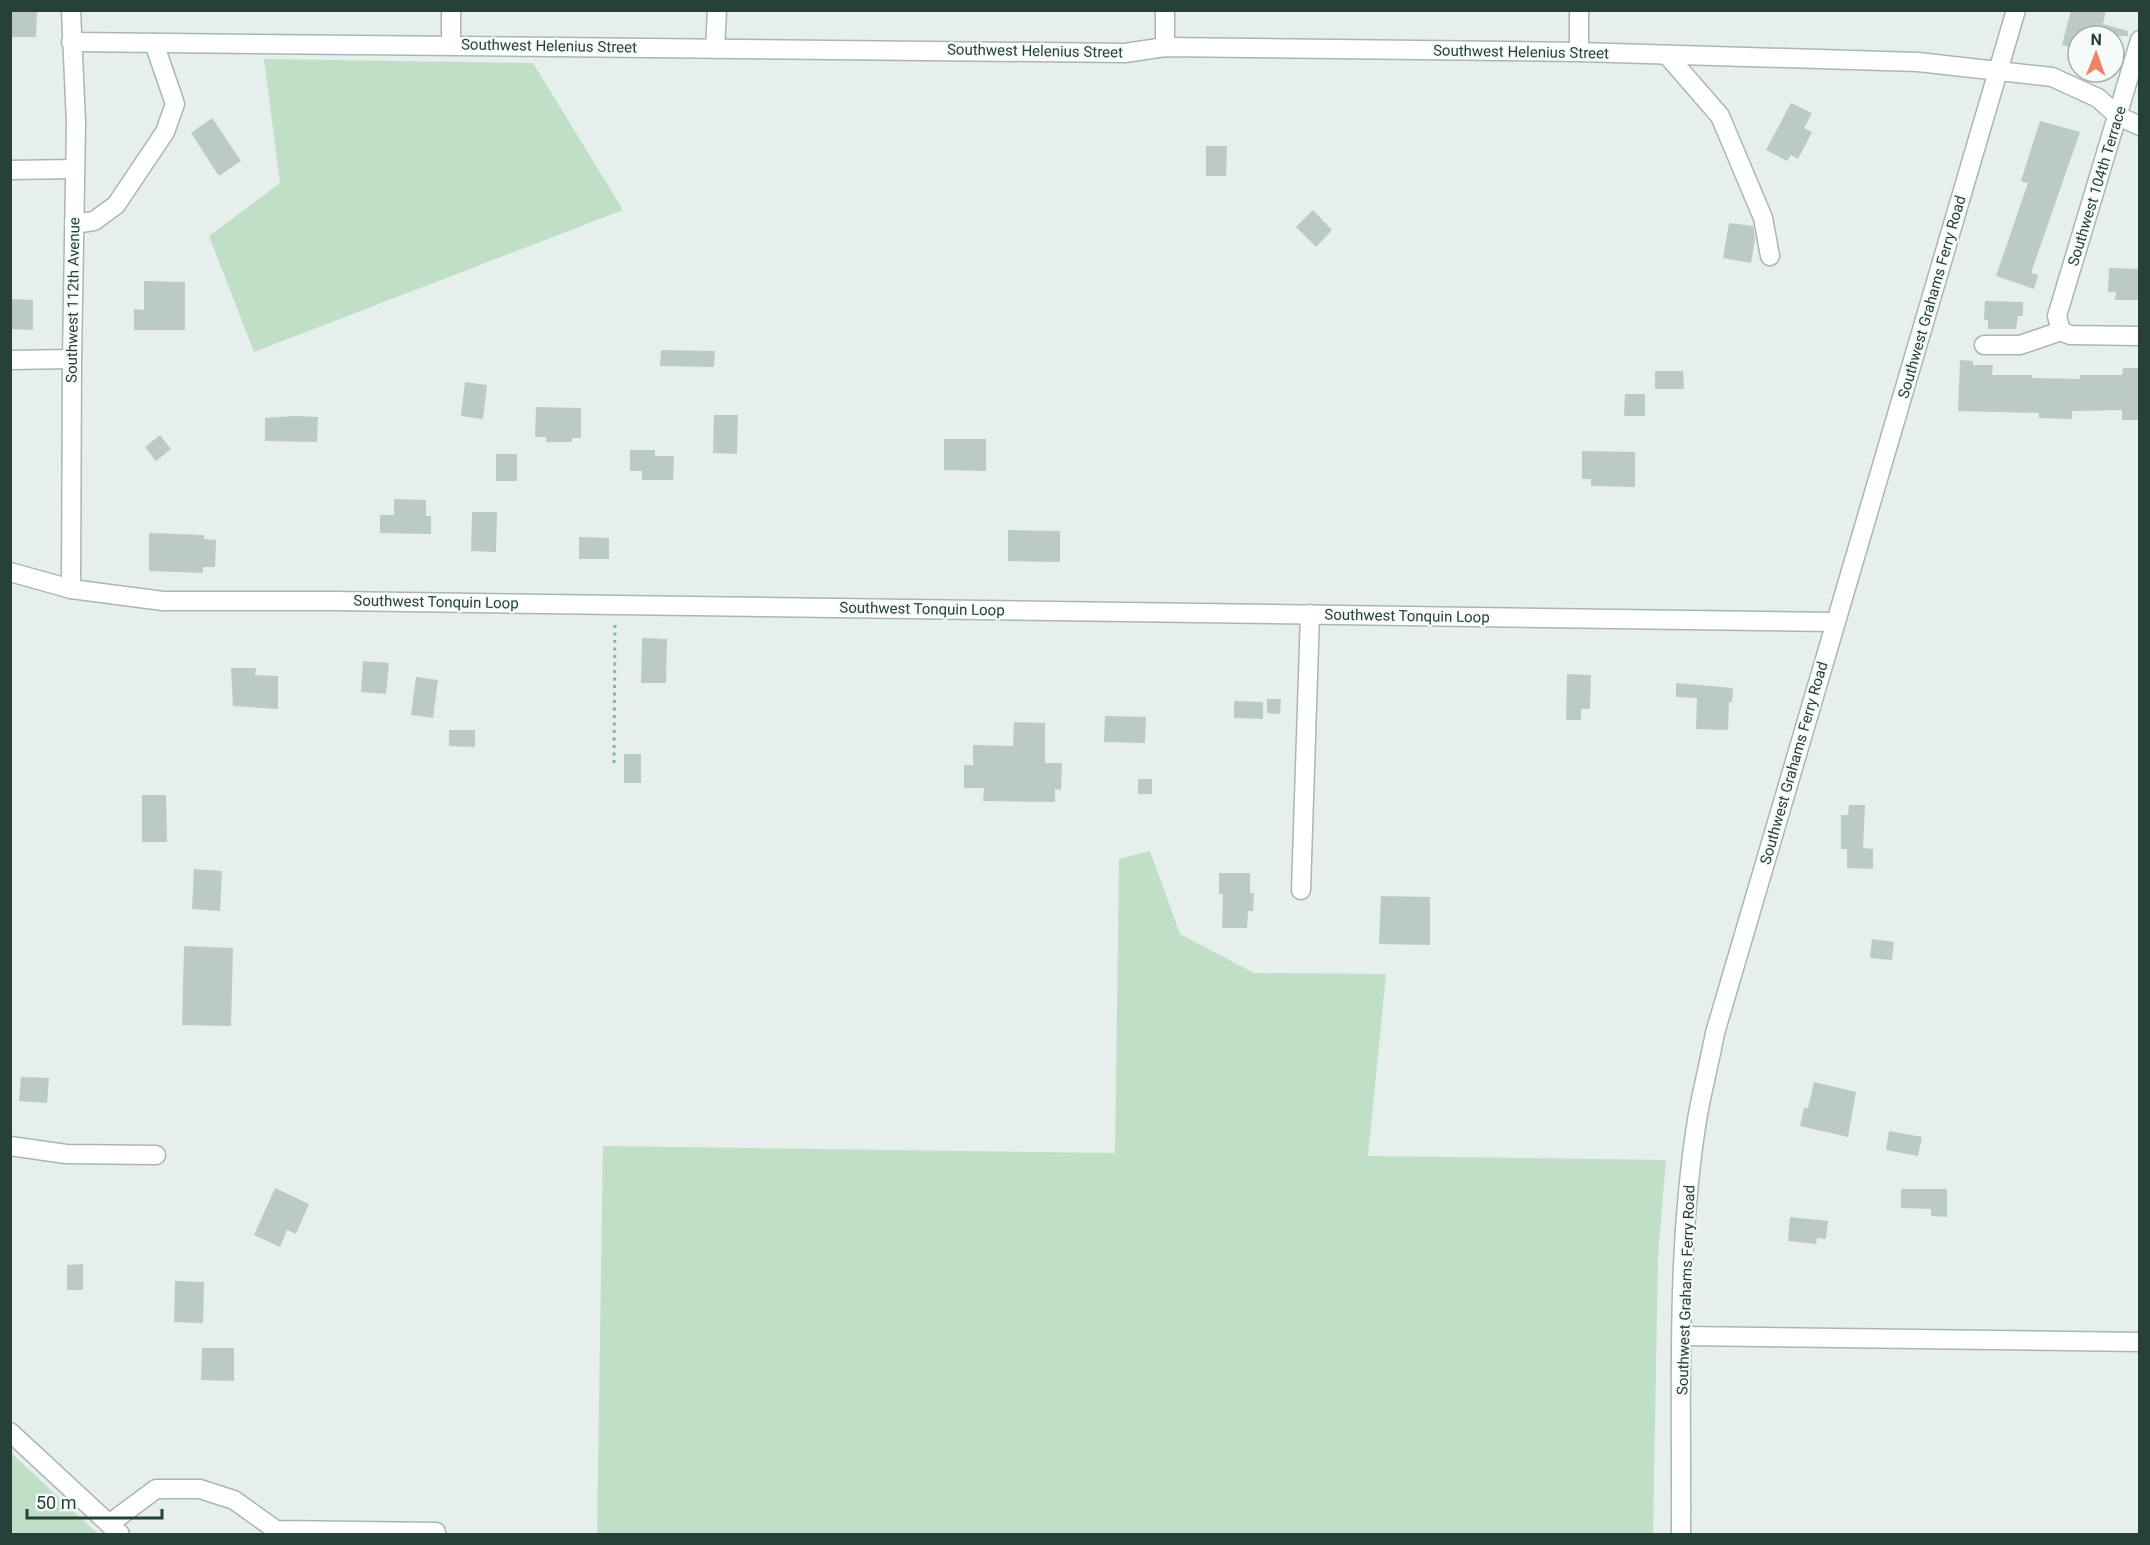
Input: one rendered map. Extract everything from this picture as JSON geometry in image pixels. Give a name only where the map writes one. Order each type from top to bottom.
[{"type":"street","name":"Southwest 112th Avenue","points":[[71,10],[76,123],[71,589]]},
{"type":"street","points":[[451,10],[451,44]]},
{"type":"street","points":[[715,49],[717,10]]},
{"type":"street","points":[[1165,10],[1165,47]]},
{"type":"street","points":[[1579,10],[1579,52]]},
{"type":"street","name":"Southwest Grahams Ferry Road","points":[[1681,1534],[1683,1336],[1689,1195],[1698,1114],[1715,1034],[2016,10]]},
{"type":"street","name":"Southwest 104th Terrace","points":[[2061,331],[2057,316],[2139,40]]},
{"type":"street","name":"Southwest Helenius Street","points":[[71,42],[1125,52],[1165,47],[1579,52],[1918,62],[2037,74],[2067,82],[2098,98],[2118,116],[2139,126]]},
{"type":"street","points":[[74,224],[94,221],[116,205],[165,132],[175,104],[154,42]]},
{"type":"street","points":[[1667,55],[1720,116],[1763,218],[1770,256]]},
{"type":"street","points":[[10,170],[75,169]]},
{"type":"street","points":[[1984,345],[2020,345],[2061,331],[2070,335],[2139,336]]},
{"type":"street","points":[[10,360],[72,359]]},
{"type":"street","name":"Southwest Tonquin Loop","points":[[10,572],[71,589],[163,601],[615,604],[1836,622]]},
{"type":"street","points":[[1301,890],[1310,614]]},
{"type":"street","points":[[10,1146],[66,1155],[156,1155]]},
{"type":"street","points":[[1683,1336],[2139,1341]]},
{"type":"street","points":[[10,1432],[114,1529],[156,1489],[200,1489],[234,1500],[276,1530],[436,1532]]},
{"type":"path","points":[[614,763],[615,604]]},
{"type":"green space","points":[[264,59],[533,63],[623,210],[254,352],[209,236],[280,183]]},
{"type":"green space","points":[[1150,851],[1180,934],[1254,973],[1386,974],[1368,1156],[1666,1160],[1658,1256],[1653,1534],[597,1534],[603,1146],[1115,1153],[1119,859]]},
{"type":"green space","points":[[11,1453],[98,1534],[11,1534]]},
{"type":"building","points":[[10,10],[37,10],[36,37],[10,37]]},
{"type":"building","points":[[2071,10],[2106,10],[2103,24],[2067,24]]},
{"type":"building","points":[[2066,29],[2066,46],[2062,45]]},
{"type":"building","points":[[1791,103],[1812,113],[1804,128],[1812,132],[1798,159],[1791,155],[1787,161],[1766,150]]},
{"type":"building","points":[[212,118],[241,161],[219,176],[191,133]]},
{"type":"building","points":[[2040,121],[2080,132],[2031,273],[2038,275],[2034,289],[1996,276],[2028,183],[2021,181]]},
{"type":"building","points":[[1206,146],[1227,146],[1226,176],[1206,176]]},
{"type":"building","points":[[1313,210],[1332,230],[1316,247],[1296,227]]},
{"type":"building","points":[[1729,223],[1753,226],[1755,239],[1751,263],[1723,258]]},
{"type":"building","points":[[2109,268],[2139,269],[2139,300],[2115,300],[2116,292],[2108,292]]},
{"type":"building","points":[[144,281],[185,282],[185,330],[134,330],[134,309],[144,310]]},
{"type":"building","points":[[10,299],[33,300],[33,330],[10,329]]},
{"type":"building","points":[[1985,301],[2023,302],[2023,316],[2018,316],[2016,329],[1988,329],[1988,320],[1984,320]]},
{"type":"building","points":[[661,350],[715,351],[714,367],[660,366]]},
{"type":"building","points":[[1960,360],[1973,361],[1973,365],[1993,365],[1992,375],[2032,375],[2032,378],[2080,379],[2080,375],[2122,375],[2123,368],[2139,368],[2139,420],[2122,420],[2122,410],[2072,411],[2072,419],[2039,418],[2039,413],[1958,411]]},
{"type":"building","points":[[1655,371],[1683,371],[1684,389],[1655,389]]},
{"type":"building","points":[[465,382],[487,385],[483,419],[461,416]]},
{"type":"building","points":[[1625,394],[1645,394],[1645,416],[1624,416]]},
{"type":"building","points":[[536,407],[581,408],[581,438],[572,438],[572,442],[546,442],[546,437],[535,437]]},
{"type":"building","points":[[714,415],[738,415],[737,454],[713,453]]},
{"type":"building","points":[[318,417],[317,442],[265,441],[265,418]]},
{"type":"building","points":[[160,435],[171,449],[156,461],[145,447]]},
{"type":"building","points":[[944,439],[986,439],[986,471],[944,470]]},
{"type":"building","points":[[630,450],[655,450],[655,456],[674,456],[673,480],[642,480],[642,471],[630,471]]},
{"type":"building","points":[[1582,451],[1635,452],[1635,487],[1591,486],[1591,479],[1582,479]]},
{"type":"building","points":[[496,454],[517,454],[517,481],[496,481]]},
{"type":"building","points":[[394,499],[426,500],[426,516],[431,516],[431,534],[380,533],[380,515],[394,515]]},
{"type":"building","points":[[472,512],[497,512],[496,552],[471,551]]},
{"type":"building","points":[[1008,530],[1060,531],[1060,562],[1008,561]]},
{"type":"building","points":[[149,533],[204,535],[204,539],[216,540],[215,567],[203,567],[203,573],[149,571]]},
{"type":"building","points":[[579,537],[609,538],[609,559],[579,559]]},
{"type":"building","points":[[642,638],[667,639],[666,683],[641,683]]},
{"type":"building","points":[[363,661],[389,663],[386,694],[361,692]]},
{"type":"building","points":[[231,668],[256,668],[255,675],[278,676],[278,709],[233,706]]},
{"type":"building","points":[[1567,674],[1591,675],[1590,709],[1581,709],[1581,720],[1566,720]]},
{"type":"building","points":[[416,677],[438,680],[433,718],[411,715]]},
{"type":"building","points":[[1676,683],[1733,688],[1732,702],[1729,702],[1728,730],[1696,729],[1697,698],[1676,697]]},
{"type":"building","points":[[1267,699],[1281,699],[1280,714],[1267,713]]},
{"type":"building","points":[[1234,701],[1263,702],[1263,719],[1234,718]]},
{"type":"building","points":[[1105,716],[1146,717],[1145,743],[1104,742]]},
{"type":"building","points":[[1014,722],[1045,723],[1045,763],[1062,763],[1061,790],[1055,789],[1055,802],[983,801],[984,788],[964,788],[964,765],[973,765],[973,745],[1013,746]]},
{"type":"building","points":[[449,730],[475,730],[475,747],[449,746]]},
{"type":"building","points":[[624,754],[641,754],[641,783],[624,783]]},
{"type":"building","points":[[1138,779],[1152,779],[1152,794],[1138,794]]},
{"type":"building","points":[[142,795],[166,795],[167,842],[142,842]]},
{"type":"building","points":[[1849,805],[1865,805],[1863,848],[1873,849],[1873,869],[1847,868],[1847,849],[1841,849],[1841,815],[1848,815]]},
{"type":"building","points":[[194,869],[222,871],[220,911],[192,909]]},
{"type":"building","points":[[1219,873],[1250,873],[1250,893],[1254,893],[1253,911],[1248,911],[1247,928],[1222,928],[1223,894],[1219,894]]},
{"type":"building","points":[[1381,896],[1430,897],[1430,945],[1379,944]]},
{"type":"building","points":[[1872,939],[1894,942],[1892,960],[1870,958]]},
{"type":"building","points":[[184,946],[233,948],[231,1026],[182,1025]]},
{"type":"building","points":[[21,1077],[49,1078],[47,1103],[19,1101]]},
{"type":"building","points":[[1814,1082],[1856,1092],[1848,1137],[1800,1126],[1804,1108],[1808,1108]]},
{"type":"building","points":[[1889,1131],[1922,1137],[1918,1156],[1886,1150]]},
{"type":"building","points":[[275,1188],[309,1204],[296,1234],[287,1230],[280,1247],[254,1235]]},
{"type":"building","points":[[1901,1189],[1947,1189],[1947,1217],[1931,1216],[1931,1209],[1901,1208]]},
{"type":"building","points":[[1790,1217],[1828,1221],[1826,1239],[1817,1238],[1816,1244],[1788,1241]]},
{"type":"building","points":[[83,1264],[83,1290],[67,1290],[67,1265]]},
{"type":"building","points":[[175,1281],[204,1282],[203,1323],[174,1322]]},
{"type":"building","points":[[202,1348],[234,1348],[234,1381],[201,1380]]}]
